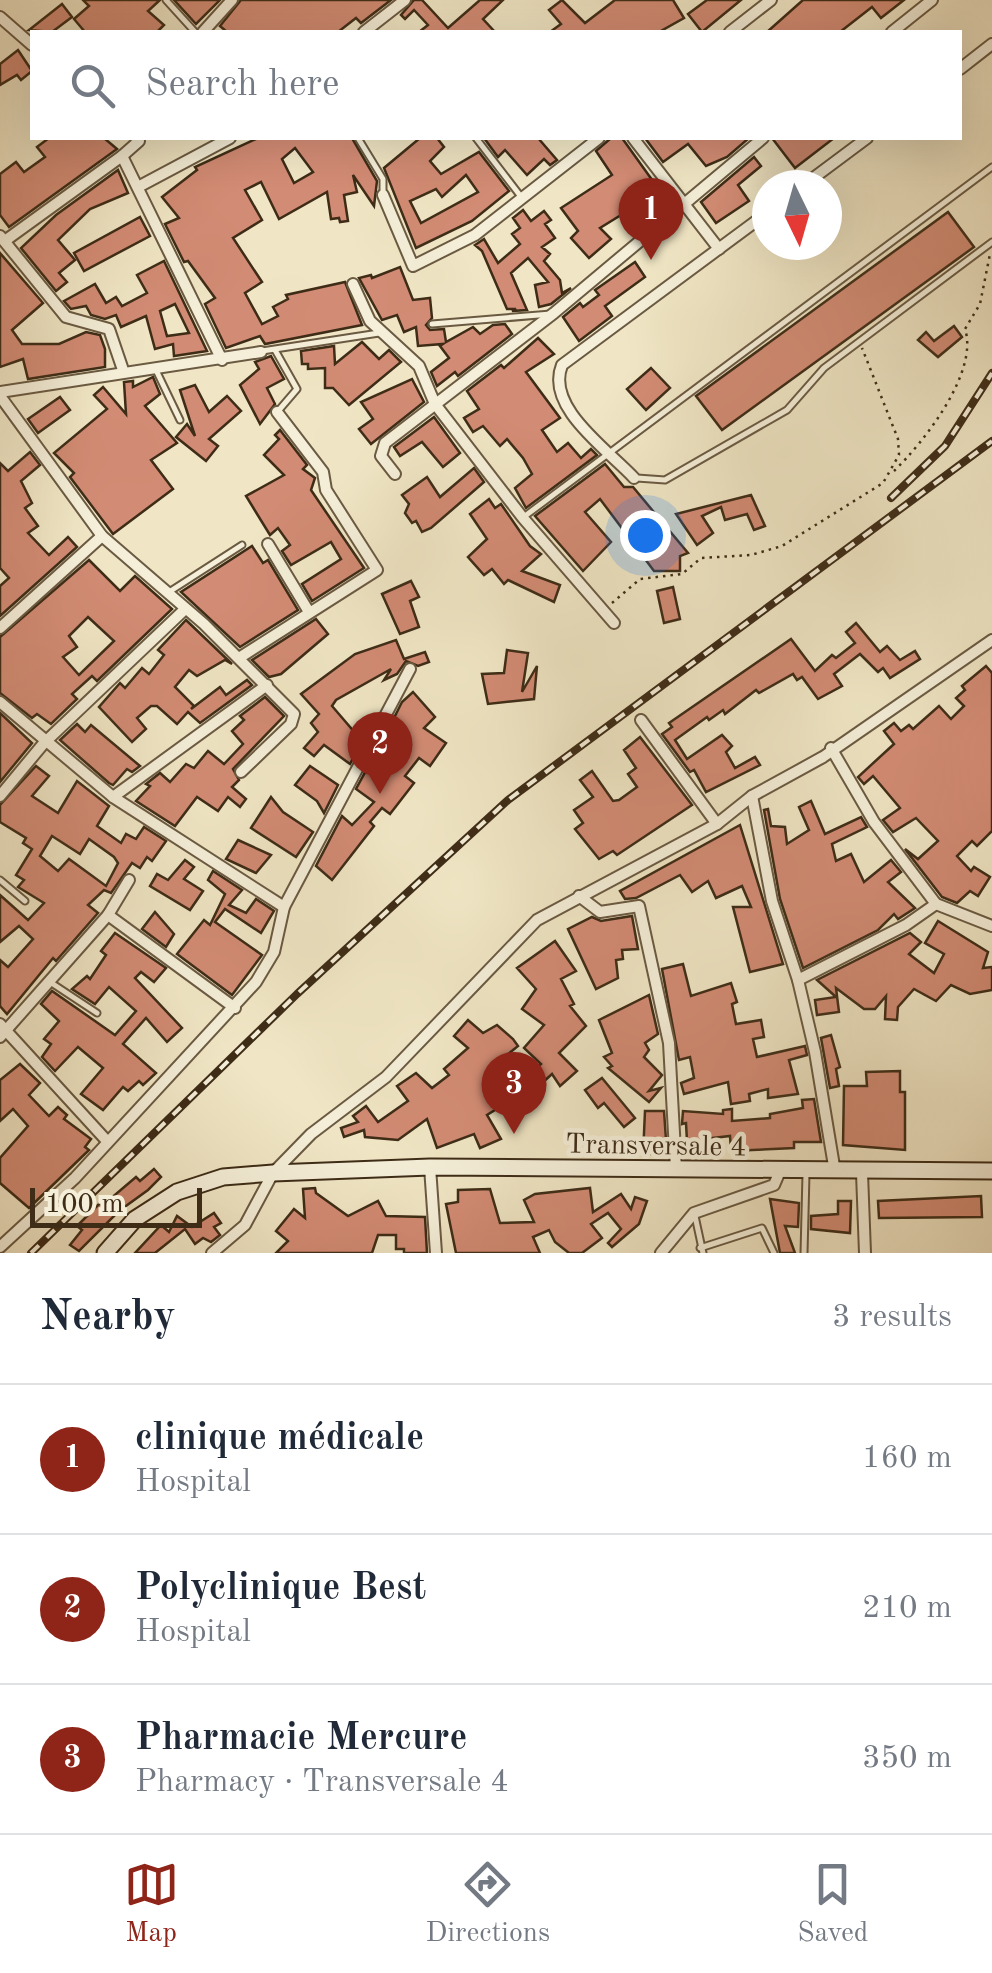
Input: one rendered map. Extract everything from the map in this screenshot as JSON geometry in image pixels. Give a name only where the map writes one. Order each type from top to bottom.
[{"type":"main road","name":"Transversale 4","points":[[105,1253],[135,1219],[176,1192],[223,1178],[272,1173],[430,1167],[992,1171]]},
{"type":"street","points":[[205,30],[232,0]]},
{"type":"street","points":[[367,30],[405,0]]},
{"type":"street","points":[[733,30],[771,0]]},
{"type":"street","points":[[894,30],[932,0]]},
{"type":"street","points":[[3,24],[30,44]]},
{"type":"street","points":[[962,67],[992,44]]},
{"type":"street","points":[[122,370],[108,330],[66,317],[3,238],[122,156],[138,140]]},
{"type":"street","points":[[138,187],[226,140]]},
{"type":"street","points":[[383,195],[414,266],[475,235],[596,140]]},
{"type":"street","points":[[634,140],[719,248]]},
{"type":"street","points":[[395,474],[381,456],[385,443],[554,313],[761,140]]},
{"type":"street","points":[[824,170],[865,140]]},
{"type":"street","points":[[122,156],[222,360]]},
{"type":"street","points":[[634,478],[560,399],[556,379],[562,365],[752,223]]},
{"type":"street","points":[[353,284],[370,321],[419,366],[436,404],[523,518],[610,619]]},
{"type":"street","points":[[241,772],[294,719],[238,658],[102,536],[0,394],[122,370],[261,352]]},
{"type":"street","points":[[238,658],[377,570],[326,490],[323,472],[277,412]]},
{"type":"street","points":[[0,628],[102,536]]},
{"type":"street","points":[[268,544],[310,612]]},
{"type":"street","points":[[0,796],[44,744],[184,610]]},
{"type":"street","points":[[212,1253],[245,1225],[272,1173],[312,1134],[386,1078],[537,920],[717,824],[752,796],[992,640]]},
{"type":"street","points":[[0,1247],[75,1178],[106,1140],[235,1008],[274,952],[284,907],[410,669]]},
{"type":"street","points":[[113,797],[267,686]]},
{"type":"street","points":[[0,702],[44,744],[113,797],[284,907]]},
{"type":"street","points":[[642,720],[717,824]]},
{"type":"street","points":[[831,748],[874,822],[936,904],[992,926]]},
{"type":"street","points":[[752,796],[772,901],[798,980],[835,1172]]},
{"type":"street","points":[[106,1140],[2,1031],[108,914],[128,880]]},
{"type":"street","points":[[579,896],[600,912],[639,906],[669,1043],[676,1168]]},
{"type":"street","points":[[798,980],[906,925],[936,904]]},
{"type":"street","points":[[108,914],[235,1008]]},
{"type":"street","points":[[430,1167],[436,1253]]},
{"type":"street","points":[[661,1253],[694,1213],[774,1185],[780,1170]]},
{"type":"street","points":[[862,1173],[866,1253]]},
{"type":"lane","points":[[166,0],[193,30]]},
{"type":"lane","points":[[359,140],[383,178],[383,195]]},
{"type":"lane","points":[[478,140],[522,198]]},
{"type":"lane","points":[[523,518],[992,167]]},
{"type":"lane","points":[[634,478],[665,480],[788,410],[824,368],[992,243]]},
{"type":"lane","points":[[432,324],[554,313]]},
{"type":"lane","points":[[261,352],[382,332]]},
{"type":"lane","points":[[275,350],[296,390],[277,412]]},
{"type":"lane","points":[[155,368],[180,420]]},
{"type":"lane","points":[[166,594],[242,545]]},
{"type":"lane","points":[[0,880],[25,901]]},
{"type":"lane","points":[[50,982],[97,1013]]},
{"type":"lane","points":[[804,1253],[806,1171]]},
{"type":"lane","points":[[694,1213],[702,1251],[762,1228],[774,1253]]},
{"type":"path","points":[[610,619],[614,599],[640,580],[682,574],[701,558],[751,555],[782,546],[884,483],[934,426],[966,367],[970,344],[965,329],[980,304],[992,243]]},
{"type":"path","points":[[860,342],[898,440],[899,455],[893,472]]},
{"type":"building","points":[[83,0],[160,0],[148,11],[164,25],[159,30],[83,30],[74,19],[89,6]]},
{"type":"building","points":[[174,0],[220,0],[196,24]]},
{"type":"building","points":[[241,0],[391,0],[361,23],[356,18],[341,30],[225,30],[220,26]]},
{"type":"building","points":[[414,0],[422,0],[448,28],[480,0],[503,0],[483,19],[493,30],[422,30],[428,25],[414,10],[405,19],[401,15]]},
{"type":"building","points":[[562,0],[585,23],[615,0],[673,0],[684,18],[663,30],[553,30],[561,24],[549,10]]},
{"type":"building","points":[[707,0],[741,0],[704,30],[688,14]]},
{"type":"building","points":[[803,0],[904,0],[881,18],[872,7],[843,30],[769,30]]},
{"type":"building","points":[[62,4],[72,17],[55,30],[29,30]]},
{"type":"building","points":[[18,50],[30,73],[21,80],[17,75],[0,85],[0,64]]},
{"type":"building","points":[[46,140],[106,140],[117,149],[9,227],[0,215],[0,174],[16,162],[24,172],[45,157],[37,147]]},
{"type":"building","points":[[254,140],[353,140],[377,181],[374,206],[353,175],[357,192],[344,195],[348,221],[331,219],[327,192],[279,219],[261,182],[245,190],[262,220],[233,238],[262,282],[245,293],[262,324],[278,316],[273,307],[288,299],[286,295],[345,282],[362,325],[265,344],[260,336],[226,348],[205,304],[215,298],[188,261],[184,262],[165,224],[179,218],[162,197],[197,170],[195,167]],"holes":[[[295,148],[313,172],[294,183],[282,159]]]},
{"type":"building","points":[[418,140],[439,140],[444,147],[430,161],[441,174],[479,152],[509,191],[472,221],[416,248],[384,168]],"holes":[[[466,175],[478,192],[421,223],[410,201],[436,189],[442,197]]]},
{"type":"building","points":[[485,140],[540,140],[557,160],[550,165],[544,159],[527,175],[505,150],[498,157]]},
{"type":"building","points":[[609,140],[623,140],[660,191],[600,228],[611,239],[589,258],[571,238],[578,231],[561,208],[612,175],[596,151]]},
{"type":"building","points":[[646,140],[747,140],[727,157],[706,166],[688,144],[663,162]]},
{"type":"building","points":[[774,140],[831,140],[795,168]]},
{"type":"building","points":[[754,157],[761,166],[738,185],[749,201],[716,223],[701,202]]},
{"type":"building","points":[[118,170],[128,193],[90,209],[58,240],[75,260],[59,273],[67,282],[56,291],[21,248],[56,215]]},
{"type":"building","points":[[523,210],[531,221],[544,211],[551,220],[545,224],[555,238],[542,247],[550,254],[544,261],[560,280],[562,293],[571,288],[551,304],[539,307],[535,285],[548,282],[528,258],[511,273],[527,310],[512,311],[516,309],[507,309],[482,251],[475,245],[484,239],[498,263],[520,244],[512,234],[520,228],[513,218]]},
{"type":"building","points":[[948,212],[974,247],[722,430],[696,396]]},
{"type":"building","points":[[140,217],[150,236],[84,271],[74,253]]},
{"type":"building","points":[[0,253],[43,303],[12,330],[22,344],[59,344],[86,332],[100,335],[105,367],[28,379],[23,359],[0,367]]},
{"type":"building","points":[[164,261],[207,351],[174,356],[173,344],[155,349],[146,316],[121,327],[116,315],[105,319],[91,315],[86,306],[71,309],[64,301],[95,284],[106,303],[116,297],[122,306],[147,293],[137,275]],"holes":[[[175,304],[189,333],[167,336],[160,311]]]},
{"type":"building","points":[[635,262],[645,277],[605,306],[612,316],[579,341],[563,317],[580,303],[583,307],[599,295],[595,290]]},
{"type":"building","points":[[400,267],[413,300],[430,298],[432,318],[426,325],[430,330],[444,329],[446,342],[473,327],[480,334],[493,325],[505,324],[512,334],[458,376],[455,372],[437,386],[431,372],[449,358],[440,346],[443,344],[418,346],[416,327],[404,332],[397,315],[382,320],[359,278],[372,278]]},
{"type":"building","points":[[954,326],[962,337],[938,357],[918,340],[926,332],[934,341]]},
{"type":"building","points":[[538,338],[554,354],[526,372],[560,418],[542,430],[557,452],[568,443],[581,458],[591,449],[597,455],[526,508],[515,488],[532,474],[523,458],[507,439],[500,446],[483,426],[473,432],[464,418],[479,409],[467,391],[501,365],[504,368]]},
{"type":"building","points":[[362,342],[379,359],[389,350],[401,362],[349,405],[333,388],[325,388],[325,368],[308,369],[308,364],[302,364],[301,351],[334,346],[335,364]]},
{"type":"building","points":[[271,356],[284,379],[267,388],[275,404],[260,424],[240,385],[259,369],[255,362]]},
{"type":"building","points":[[651,368],[670,388],[646,410],[627,389]]},
{"type":"building","points":[[153,377],[160,394],[145,406],[177,443],[151,460],[173,489],[113,534],[70,477],[74,473],[54,453],[107,409],[94,395],[103,387],[126,414],[124,382],[133,381],[133,387]]},
{"type":"building","points":[[412,379],[424,402],[371,444],[359,429],[373,419],[361,402]]},
{"type":"building","points":[[195,385],[209,412],[227,396],[241,411],[209,439],[218,446],[206,461],[176,437],[187,424],[195,436],[180,390]]},
{"type":"building","points":[[60,397],[70,410],[38,433],[28,419]]},
{"type":"building","points":[[434,417],[460,453],[443,467],[422,442],[400,456],[394,447]]},
{"type":"building","points":[[280,430],[307,465],[303,469],[315,478],[311,490],[364,568],[312,601],[302,584],[341,559],[331,542],[291,565],[282,551],[290,545],[278,528],[270,535],[246,496],[284,475],[264,455],[279,439],[275,435]]},
{"type":"building","points":[[30,452],[40,465],[21,481],[32,503],[25,508],[38,526],[28,533],[49,555],[68,537],[77,547],[0,616],[0,586],[9,578],[0,568],[0,463],[8,471]]},
{"type":"building","points":[[605,464],[624,487],[633,487],[688,553],[680,556],[680,571],[654,571],[600,499],[585,512],[611,542],[583,571],[535,516]]},
{"type":"building","points":[[474,468],[484,482],[431,528],[422,532],[416,521],[412,523],[405,513],[409,504],[402,495],[427,477],[440,497]]},
{"type":"building","points":[[751,495],[765,526],[754,530],[747,514],[725,520],[721,507],[702,516],[713,533],[697,545],[676,514]]},
{"type":"building","points":[[489,499],[495,508],[501,504],[530,546],[541,554],[522,571],[560,585],[554,602],[508,580],[504,584],[492,569],[484,575],[468,557],[487,539],[470,514]]},
{"type":"building","points":[[252,546],[263,563],[268,560],[298,610],[240,647],[181,592]]},
{"type":"building","points":[[89,560],[120,591],[135,576],[172,609],[97,681],[92,676],[72,694],[77,699],[51,724],[37,714],[32,718],[0,693],[0,637]],"holes":[[[88,617],[114,641],[79,675],[63,657],[77,647],[69,636]]]},
{"type":"building","points":[[411,581],[419,597],[410,601],[419,627],[400,634],[382,594]]},
{"type":"building","points":[[673,587],[680,619],[664,623],[657,591]]},
{"type":"building","points":[[316,619],[328,634],[281,674],[269,677],[252,660]]},
{"type":"building","points":[[186,620],[232,664],[225,660],[197,676],[189,670],[175,687],[194,706],[191,709],[220,687],[226,695],[247,680],[252,685],[200,723],[188,712],[177,724],[157,706],[151,706],[137,718],[146,729],[132,742],[99,707],[120,683],[125,688],[142,668],[149,674],[164,655],[158,650]]},
{"type":"building","points":[[856,623],[880,652],[887,646],[900,660],[915,651],[920,659],[890,678],[883,668],[878,672],[860,654],[834,674],[842,686],[818,699],[802,677],[797,680],[793,674],[759,693],[756,690],[725,714],[723,710],[709,720],[707,717],[675,740],[687,759],[722,735],[732,746],[726,752],[735,768],[755,757],[760,765],[706,792],[694,770],[690,772],[662,734],[672,727],[669,723],[791,639],[815,671],[832,655],[836,658],[855,643],[846,632]]},
{"type":"building","points":[[396,640],[404,659],[425,652],[429,662],[418,666],[406,661],[397,674],[384,680],[391,669],[336,700],[332,706],[362,741],[350,764],[324,745],[314,756],[304,748],[318,732],[311,723],[319,714],[301,694],[355,654]]},
{"type":"building","points":[[507,650],[528,653],[522,692],[537,666],[534,699],[488,704],[482,674],[504,673]]},
{"type":"building","points":[[986,666],[992,673],[992,831],[977,846],[972,841],[957,856],[971,871],[974,867],[990,877],[978,896],[970,891],[957,903],[942,897],[905,849],[918,859],[938,841],[916,818],[893,832],[883,820],[900,808],[873,776],[864,784],[858,777],[894,744],[884,731],[894,723],[901,731],[909,725],[913,729],[939,706],[951,719],[964,706],[956,698],[965,690],[962,686]]},
{"type":"building","points":[[413,692],[435,717],[424,728],[446,743],[430,766],[419,758],[405,776],[414,783],[390,814],[382,808],[370,822],[374,826],[332,880],[316,866],[342,816],[352,825],[374,802],[356,789],[375,754],[383,759],[397,741],[386,734],[402,702]]},
{"type":"building","points":[[265,697],[284,716],[233,769],[239,780],[232,787],[246,799],[240,807],[228,797],[218,811],[197,797],[175,826],[136,801],[150,786],[146,784],[160,773],[170,782],[186,764],[194,768],[208,751],[224,764],[243,744],[232,731],[244,720],[240,716]]},
{"type":"building","points":[[0,713],[32,743],[0,782]]},
{"type":"building","points":[[77,724],[85,732],[91,725],[140,766],[132,772],[127,769],[113,785],[109,783],[60,740]]},
{"type":"building","points":[[640,737],[692,805],[617,855],[613,851],[599,859],[575,829],[583,823],[574,810],[593,797],[580,780],[592,771],[613,801],[619,800],[637,787],[628,774],[636,768],[624,750]]},
{"type":"building","points":[[36,766],[49,776],[32,796],[58,813],[77,781],[109,806],[97,826],[121,843],[126,834],[136,839],[144,827],[166,841],[152,861],[147,857],[140,868],[132,863],[111,893],[104,890],[88,905],[98,913],[56,961],[53,958],[7,1014],[0,1006],[0,960],[8,967],[33,939],[19,926],[0,942],[0,895],[28,920],[44,903],[18,887],[24,880],[16,875],[32,849],[23,843],[26,838],[0,822],[0,805]],"holes":[[[52,836],[80,854],[89,839],[114,857],[118,863],[106,886],[69,859],[58,871],[40,856]]]},
{"type":"building","points":[[310,766],[338,785],[324,813],[317,801],[295,785]]},
{"type":"building","points":[[271,797],[283,812],[313,832],[296,857],[251,828]]},
{"type":"building","points":[[811,801],[825,834],[861,817],[867,827],[832,844],[836,861],[851,854],[864,882],[891,860],[901,872],[888,882],[915,908],[898,919],[894,914],[878,930],[803,968],[780,899],[764,810],[768,809],[771,826],[785,827],[787,844],[809,830],[799,807]]},
{"type":"building","points":[[740,825],[783,964],[750,972],[733,907],[751,907],[742,886],[716,898],[708,881],[692,892],[680,875],[636,898],[625,899],[620,891]]},
{"type":"building","points":[[238,840],[271,855],[256,873],[226,859]]},
{"type":"building","points":[[185,860],[194,867],[184,879],[203,891],[190,910],[150,886],[157,874],[168,880]]},
{"type":"building","points":[[213,871],[242,890],[229,905],[246,913],[256,899],[274,911],[261,933],[225,909],[215,922],[262,955],[232,995],[177,954],[204,920],[210,925],[225,894],[208,880]]},
{"type":"building","points":[[155,912],[174,934],[166,947],[142,929]]},
{"type":"building","points":[[632,916],[638,949],[622,950],[623,959],[616,960],[618,978],[596,989],[568,929],[592,917],[601,921]]},
{"type":"building","points":[[938,921],[988,952],[983,968],[992,967],[992,990],[970,994],[951,985],[936,1001],[914,989],[898,1007],[897,1020],[885,1019],[886,996],[875,1009],[864,1009],[836,988],[839,1012],[817,1015],[815,1000],[836,997],[817,980],[910,933],[921,942],[909,954],[934,973],[944,954],[925,943]]},
{"type":"building","points":[[115,933],[166,968],[154,982],[141,972],[135,978],[182,1028],[167,1042],[146,1018],[123,1044],[156,1073],[143,1085],[139,1081],[128,1091],[123,1087],[103,1110],[81,1094],[103,1068],[78,1047],[55,1071],[42,1057],[51,1044],[44,1039],[59,1021],[41,1004],[52,991],[115,1035],[136,1011],[109,987],[95,1004],[72,989],[87,976],[90,979],[106,955],[101,951]]},
{"type":"building","points":[[555,941],[576,971],[561,979],[574,1004],[570,1006],[586,1026],[559,1053],[577,1071],[560,1086],[552,1074],[530,1094],[536,1104],[526,1110],[518,1096],[487,1115],[501,1139],[480,1148],[474,1134],[437,1148],[427,1119],[398,1140],[365,1137],[364,1130],[344,1137],[341,1128],[358,1122],[353,1116],[366,1106],[378,1122],[408,1101],[397,1086],[416,1073],[432,1088],[449,1075],[444,1069],[468,1048],[454,1036],[468,1020],[483,1033],[497,1025],[513,1039],[518,1046],[502,1059],[523,1080],[541,1064],[524,1048],[544,1025],[522,1009],[536,989],[517,968]]},
{"type":"building","points":[[683,964],[691,996],[731,983],[737,1002],[732,1004],[736,1024],[761,1020],[764,1037],[753,1039],[757,1057],[805,1046],[807,1055],[789,1060],[798,1094],[768,1098],[768,1089],[749,1094],[750,1101],[731,1104],[728,1082],[684,1094],[681,1083],[694,1078],[690,1057],[679,1060],[662,969]]},
{"type":"building","points":[[649,995],[658,1034],[645,1043],[649,1050],[644,1057],[662,1075],[649,1091],[661,1088],[649,1102],[608,1068],[612,1066],[604,1057],[612,1053],[599,1020]]},
{"type":"building","points":[[831,1035],[840,1067],[836,1069],[839,1086],[830,1088],[821,1038]]},
{"type":"building","points":[[20,1064],[40,1083],[29,1095],[49,1116],[58,1107],[67,1115],[64,1119],[91,1139],[85,1147],[89,1150],[29,1208],[0,1183],[0,1158],[28,1126],[13,1109],[0,1121],[0,1080]]},
{"type":"building","points":[[900,1071],[900,1092],[905,1092],[905,1150],[843,1145],[844,1086],[867,1086],[866,1072]]},
{"type":"building","points":[[602,1078],[635,1118],[624,1127],[604,1103],[598,1108],[585,1090]]},
{"type":"building","points":[[814,1099],[821,1142],[794,1142],[794,1148],[731,1151],[730,1136],[687,1141],[686,1123],[682,1124],[683,1111],[723,1114],[723,1110],[732,1109],[732,1121],[770,1118],[770,1114],[803,1108],[802,1100]]},
{"type":"building","points":[[645,1111],[664,1111],[666,1140],[657,1139],[659,1153],[643,1155]]},
{"type":"building","points":[[154,1169],[161,1177],[148,1190],[119,1211],[79,1251],[70,1245],[82,1230],[77,1226],[100,1203],[102,1206],[136,1177],[140,1181]]},
{"type":"building","points":[[315,1188],[316,1193],[348,1216],[378,1201],[386,1216],[425,1217],[427,1253],[404,1253],[404,1249],[396,1249],[396,1235],[378,1235],[372,1253],[276,1253],[288,1241],[276,1231],[294,1209],[305,1218],[303,1189]]},
{"type":"building","points":[[590,1188],[593,1212],[621,1194],[631,1209],[635,1197],[647,1201],[639,1224],[612,1247],[608,1243],[621,1229],[608,1213],[591,1224],[602,1238],[582,1253],[569,1253],[555,1242],[549,1230],[533,1237],[540,1253],[456,1253],[446,1204],[458,1202],[458,1190],[490,1189],[500,1223],[534,1222],[524,1200],[535,1194]]},
{"type":"building","points":[[981,1196],[982,1217],[879,1218],[878,1201]]},
{"type":"building","points":[[770,1199],[799,1203],[798,1227],[785,1226],[795,1253],[780,1253]]},
{"type":"building","points":[[838,1201],[851,1201],[850,1233],[811,1229],[811,1216],[838,1214]]},
{"type":"building","points":[[214,1213],[221,1223],[214,1227],[220,1235],[211,1242],[203,1238],[195,1244],[185,1229],[155,1253],[135,1253],[161,1225],[169,1232],[177,1216],[192,1227]]},
{"type":"railway","points":[[891,498],[945,446],[992,373]]},
{"type":"railway","points":[[31,1253],[297,994],[508,800],[992,441]]},
{"type":"place","name":"clinique médicale","points":[[651,260]]},
{"type":"place","name":"Polyclinique Best","points":[[380,794]]},
{"type":"place","name":"Pharmacie Mercure","points":[[514,1134]]}]
